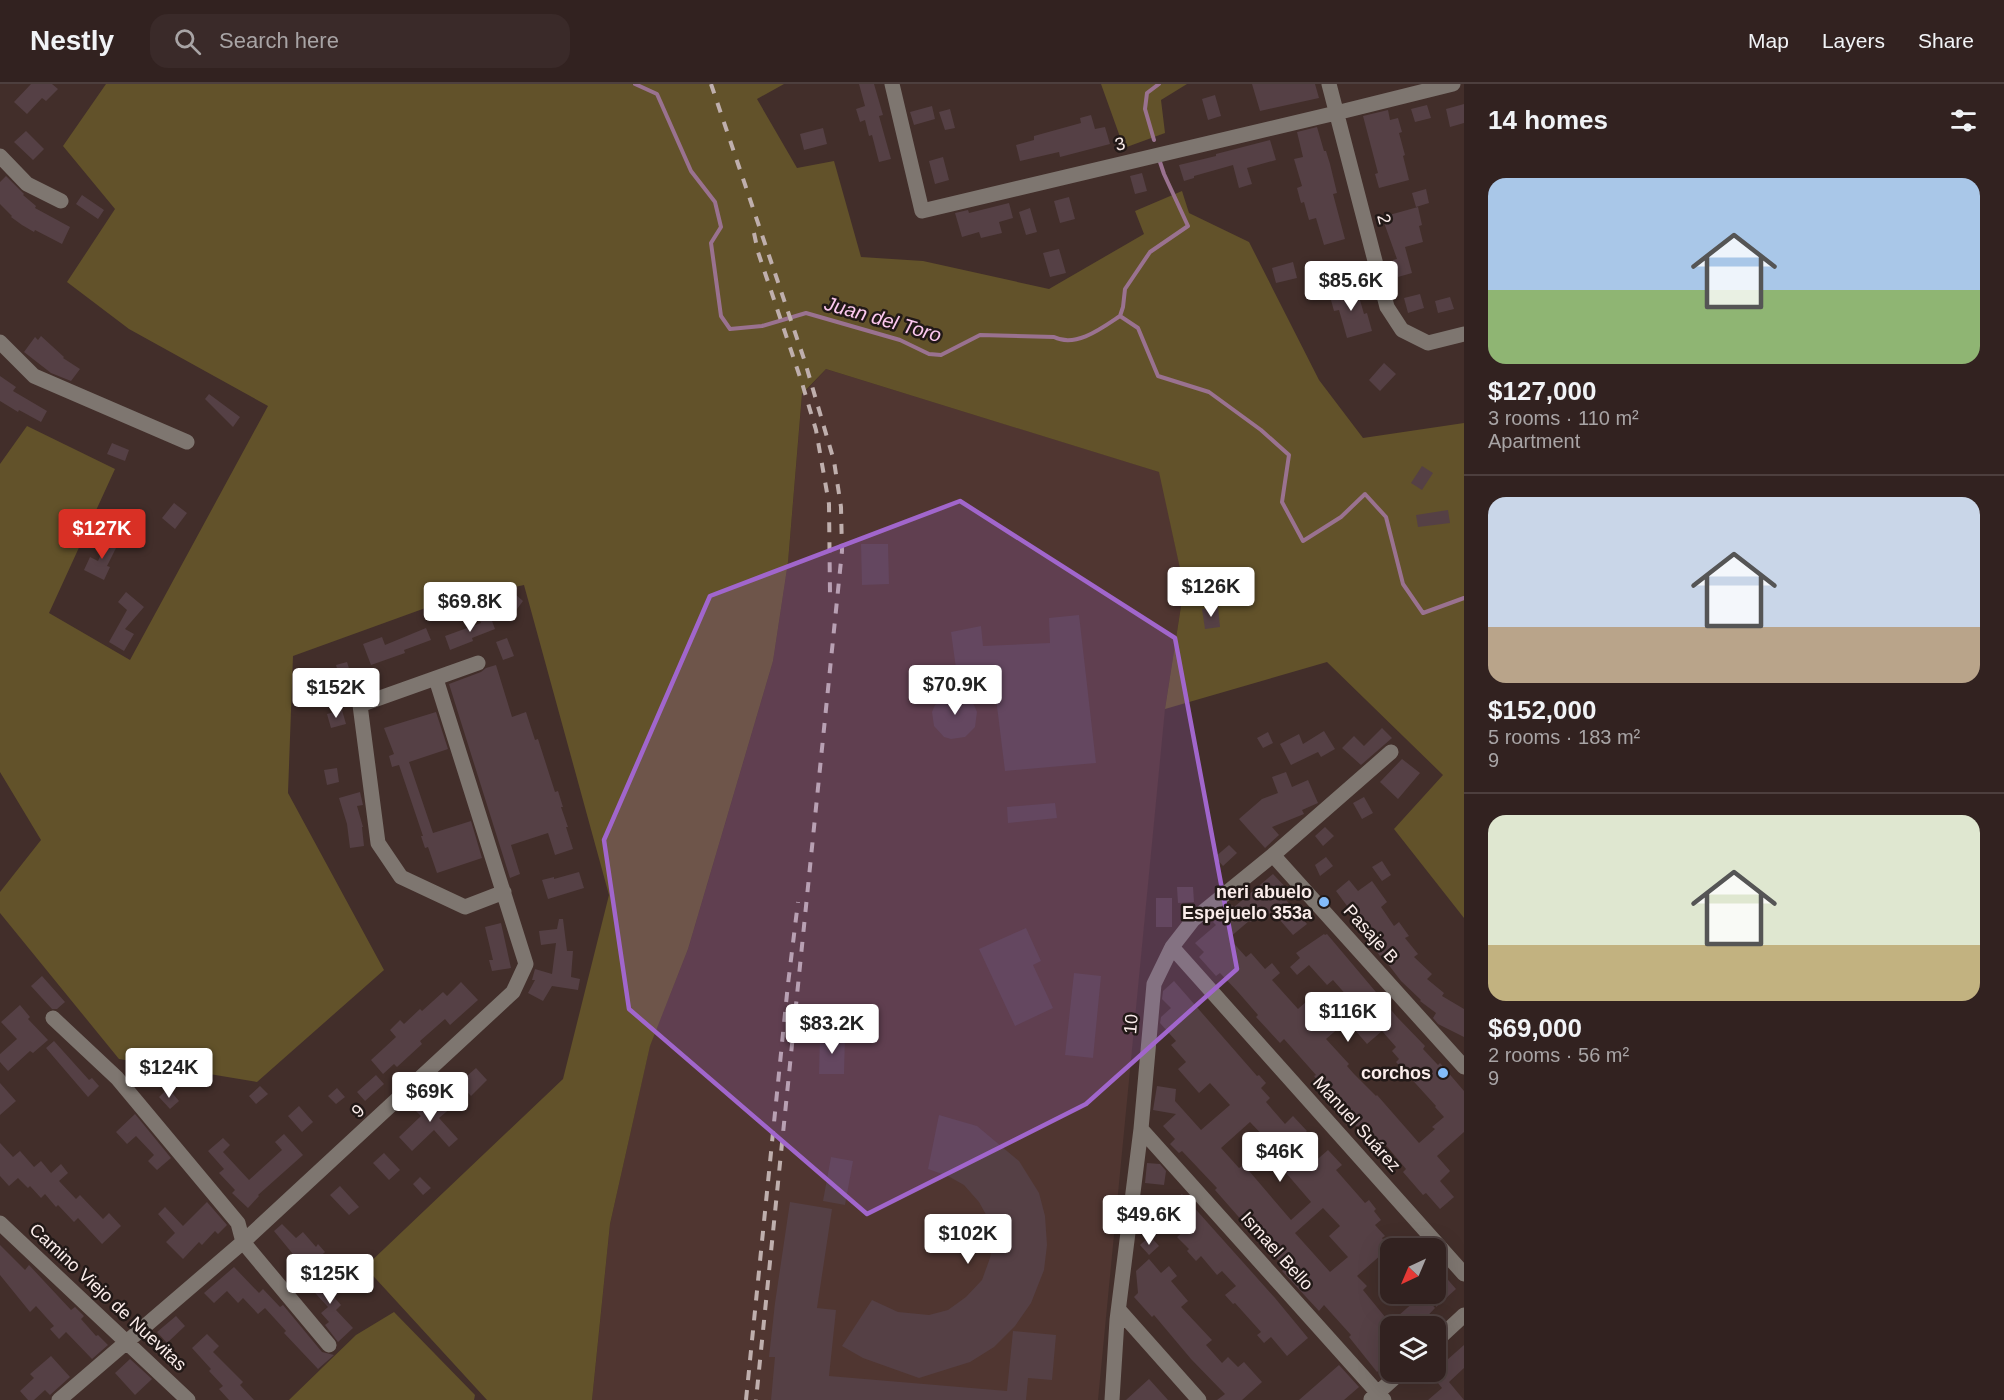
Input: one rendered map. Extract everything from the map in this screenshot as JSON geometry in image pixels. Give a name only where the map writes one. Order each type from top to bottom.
[{"type":"street","name":"3","points":[[892,84],[922,211],[1336,114],[1453,84]]},
{"type":"street","name":"2","points":[[1329,84],[1387,307],[1401,330],[1428,343],[1464,334]]},
{"type":"street","points":[[0,156],[27,184],[61,201]]},
{"type":"street","points":[[0,342],[34,376],[187,442]]},
{"type":"street","points":[[478,663],[360,705],[378,843],[401,877],[465,908],[504,892]]},
{"type":"street","name":"9","points":[[59,1400],[243,1242],[513,992],[526,964],[436,679]]},
{"type":"street","name":"10","points":[[1112,1400],[1119,1310],[1141,1129],[1154,984],[1172,947],[1193,920],[1274,855],[1391,752]]},
{"type":"street","name":"Pasaje B","points":[[1274,855],[1464,1067]]},
{"type":"street","name":"Manuel Suárez","points":[[1172,947],[1464,1274]]},
{"type":"street","points":[[53,1018],[117,1078],[238,1223],[243,1242],[329,1345]]},
{"type":"street","name":"Ismael Bello","points":[[1141,1129],[1377,1398]]},
{"type":"street","name":"Camino Viejo de Nuevitas","points":[[0,1223],[188,1400]]},
{"type":"street","points":[[1119,1310],[1199,1400]]},
{"type":"street","points":[[1446,1332],[1464,1315]]},
{"type":"street","points":[[1377,1398],[1392,1382]]},
{"type":"highlighted area","points":[[960,501],[1175,638],[1237,969],[1086,1104],[867,1214],[629,1009],[604,840],[710,596]]},
{"type":"shaded area","points":[[106,84],[784,84],[757,99],[797,168],[834,161],[861,257],[923,261],[1049,289],[1144,234],[1135,211],[1182,191],[1189,213],[1249,242],[1319,380],[1363,438],[1464,423],[1464,918],[1394,829],[1443,775],[1327,662],[1165,709],[1184,587],[1159,472],[826,369],[802,394],[788,562],[773,661],[688,949],[650,1046],[610,1224],[592,1400],[487,1400],[365,1267],[563,1079],[609,895],[524,585],[431,606],[293,656],[288,793],[384,970],[257,1082],[119,1059],[0,913],[0,892],[41,840],[0,772],[0,464],[27,426],[115,469],[49,613],[130,660],[268,406],[129,329],[67,282],[115,209],[63,146]]},
{"type":"shaded area","points":[[1101,84],[1187,84],[1161,100],[1165,133],[1124,148]]},
{"type":"shaded area","points":[[826,369],[1160,472],[1184,587],[1165,709],[1098,1400],[592,1400],[610,1224],[650,1045],[688,949],[773,661],[788,562],[802,395]]},
{"type":"shaded area","points":[[394,1312],[475,1395],[474,1400],[289,1400],[356,1335]]},
{"type":"building","points":[[31,84],[52,84],[58,89],[46,101],[42,98],[27,114],[14,102]]},
{"type":"building","points":[[859,84],[874,84],[883,115],[879,116],[891,159],[879,162],[872,135],[869,136],[865,120],[860,122],[856,109],[865,106]]},
{"type":"building","points":[[1252,84],[1315,84],[1319,98],[1260,111]]},
{"type":"building","points":[[1215,95],[1221,116],[1208,120],[1202,99]]},
{"type":"building","points":[[1464,104],[1464,123],[1450,127],[1446,109]]},
{"type":"building","points":[[1427,105],[1431,118],[1415,122],[1411,109]]},
{"type":"building","points":[[932,106],[935,119],[914,125],[910,112]]},
{"type":"building","points":[[950,109],[955,128],[945,130],[939,112]]},
{"type":"building","points":[[1388,110],[1390,120],[1398,118],[1409,180],[1379,188],[1375,174],[1378,173],[1363,116]]},
{"type":"building","points":[[1091,115],[1095,129],[1105,127],[1110,144],[1060,157],[1059,152],[1020,161],[1016,145],[1034,140],[1034,136],[1081,123],[1080,118]]},
{"type":"building","points":[[1317,127],[1330,164],[1337,193],[1333,194],[1345,239],[1324,245],[1316,218],[1309,220],[1304,202],[1301,203],[1297,188],[1302,186],[1294,159],[1303,157],[1297,132]]},
{"type":"building","points":[[823,128],[827,144],[804,150],[800,134]]},
{"type":"building","points":[[26,131],[44,149],[33,160],[14,142]]},
{"type":"building","points":[[1270,140],[1276,160],[1247,168],[1252,184],[1239,188],[1233,165],[1184,181],[1179,165]]},
{"type":"building","points":[[943,157],[949,180],[935,184],[929,161]]},
{"type":"building","points":[[1142,173],[1147,191],[1135,194],[1130,176]]},
{"type":"building","points":[[6,176],[36,206],[35,208],[70,227],[62,244],[22,225],[11,217],[0,204],[0,182]]},
{"type":"building","points":[[1426,189],[1429,203],[1416,207],[1412,193]]},
{"type":"building","points":[[82,195],[104,210],[98,219],[76,204]]},
{"type":"building","points":[[1069,197],[1075,219],[1060,223],[1054,201]]},
{"type":"building","points":[[1009,203],[1013,218],[999,222],[1002,233],[981,238],[979,232],[962,237],[955,213],[968,210],[969,213]]},
{"type":"building","points":[[1418,207],[1423,242],[1405,247],[1412,273],[1398,277],[1393,260],[1397,259],[1382,217]]},
{"type":"building","points":[[1030,208],[1037,232],[1026,235],[1019,212]]},
{"type":"building","points":[[1059,249],[1066,273],[1050,277],[1043,253]]},
{"type":"building","points":[[1293,262],[1297,278],[1276,283],[1272,268]]},
{"type":"building","points":[[1356,286],[1364,314],[1367,313],[1372,331],[1347,338],[1339,310],[1334,311],[1329,293]]},
{"type":"building","points":[[1420,294],[1424,308],[1408,313],[1404,298]]},
{"type":"building","points":[[1450,297],[1454,309],[1438,313],[1435,301]]},
{"type":"building","points":[[41,336],[63,358],[80,369],[71,381],[51,373],[24,352],[35,337],[38,340]]},
{"type":"building","points":[[1384,363],[1396,374],[1380,391],[1369,380]]},
{"type":"building","points":[[0,376],[16,387],[13,391],[47,411],[41,422],[0,401]]},
{"type":"building","points":[[209,394],[240,417],[233,427],[205,399]]},
{"type":"building","points":[[112,443],[129,450],[125,461],[107,454]]},
{"type":"building","points":[[1422,466],[1433,473],[1422,490],[1411,483]]},
{"type":"building","points":[[174,503],[187,513],[175,529],[162,518]]},
{"type":"building","points":[[1448,510],[1450,523],[1418,527],[1416,515]]},
{"type":"building","points":[[109,537],[119,542],[107,566],[110,567],[104,580],[84,570],[90,557],[98,561]]},
{"type":"building","points":[[861,544],[888,544],[889,584],[862,585]]},
{"type":"building","points":[[126,592],[144,607],[125,629],[134,634],[124,651],[109,642],[127,610],[118,602]]},
{"type":"building","points":[[515,594],[523,601],[514,613],[500,618],[494,602]]},
{"type":"building","points":[[1218,607],[1220,627],[1205,629],[1202,609]]},
{"type":"building","points":[[489,613],[495,629],[450,650],[445,636],[481,623],[479,617]]},
{"type":"building","points":[[1079,615],[1096,763],[1005,771],[994,682],[958,683],[951,632],[981,626],[983,646],[1050,643],[1049,618]]},
{"type":"building","points":[[426,628],[431,640],[404,650],[405,653],[371,665],[363,644],[382,637],[385,645]]},
{"type":"building","points":[[507,638],[514,656],[503,660],[496,642]]},
{"type":"building","points":[[347,662],[354,684],[343,688],[336,665]]},
{"type":"building","points":[[496,665],[512,717],[526,712],[535,740],[538,739],[555,792],[558,791],[573,849],[555,855],[548,833],[511,845],[520,874],[510,878],[449,684]]},
{"type":"building","points":[[963,693],[977,712],[975,727],[965,737],[951,739],[944,737],[934,726],[932,712],[935,705],[947,696]]},
{"type":"building","points":[[342,710],[346,724],[331,728],[327,714]]},
{"type":"building","points":[[436,712],[448,749],[409,762],[433,833],[471,821],[482,858],[437,873],[428,847],[425,848],[399,765],[392,767],[389,756],[394,754],[384,728]]},
{"type":"building","points":[[1382,728],[1392,738],[1361,765],[1342,748],[1354,736],[1364,746]]},
{"type":"building","points":[[1324,731],[1335,749],[1321,757],[1318,752],[1291,765],[1280,744],[1299,734],[1303,744]]},
{"type":"building","points":[[1268,732],[1273,743],[1263,748],[1257,738]]},
{"type":"building","points":[[1402,759],[1420,773],[1398,799],[1380,782]]},
{"type":"building","points":[[337,768],[339,782],[327,785],[324,770]]},
{"type":"building","points":[[1286,772],[1292,787],[1308,780],[1318,803],[1302,810],[1304,814],[1272,827],[1279,835],[1265,848],[1239,819],[1262,799],[1278,793],[1272,777]]},
{"type":"building","points":[[360,792],[363,805],[357,806],[363,827],[364,846],[350,848],[347,824],[339,798]]},
{"type":"building","points":[[1364,797],[1373,813],[1362,819],[1353,803]]},
{"type":"building","points":[[1055,803],[1057,818],[1008,823],[1007,807]]},
{"type":"building","points":[[1325,827],[1334,836],[1323,846],[1315,836]]},
{"type":"building","points":[[1229,845],[1237,853],[1223,866],[1215,857]]},
{"type":"building","points":[[1326,857],[1333,866],[1320,876],[1315,865]]},
{"type":"building","points":[[1382,861],[1391,875],[1382,881],[1372,867]]},
{"type":"building","points":[[579,872],[584,888],[548,899],[542,880]]},
{"type":"building","points":[[1273,874],[1292,894],[1286,900],[1307,924],[1293,935],[1272,911],[1265,918],[1261,914],[1251,922],[1249,921],[1229,938],[1246,957],[1251,953],[1265,969],[1272,963],[1280,973],[1272,980],[1298,1009],[1307,1001],[1325,1021],[1341,1007],[1339,1005],[1348,997],[1333,980],[1327,985],[1309,965],[1297,975],[1290,967],[1300,958],[1296,953],[1327,934],[1397,1017],[1425,1046],[1423,1049],[1438,1065],[1440,1063],[1464,1091],[1464,1132],[1437,1156],[1450,1171],[1440,1181],[1454,1197],[1440,1209],[1426,1193],[1423,1195],[1403,1172],[1406,1169],[1385,1144],[1381,1148],[1360,1125],[1357,1127],[1284,1039],[1280,1043],[1256,1017],[1258,1015],[1238,992],[1220,973],[1216,976],[1199,957],[1204,952],[1195,943],[1216,925],[1213,922],[1232,905],[1234,907]],"holes":[[[1347,1021],[1367,1044],[1382,1031],[1396,1047],[1392,1051],[1399,1059],[1396,1062],[1444,1117],[1432,1127],[1435,1129],[1419,1143],[1377,1095],[1354,1074],[1347,1066],[1349,1064],[1326,1039]]]},
{"type":"building","points":[[1349,880],[1358,891],[1372,881],[1387,902],[1381,907],[1394,926],[1399,922],[1409,936],[1405,938],[1418,954],[1414,957],[1432,974],[1427,979],[1444,993],[1442,996],[1464,1009],[1464,1037],[1438,1024],[1433,1018],[1436,1013],[1420,1001],[1401,981],[1363,935],[1350,916],[1353,914],[1336,891]]},
{"type":"building","points":[[1177,887],[1193,887],[1194,902],[1178,903]]},
{"type":"building","points":[[1156,898],[1172,898],[1172,927],[1156,927]]},
{"type":"building","points":[[559,919],[563,919],[567,951],[573,951],[571,977],[580,979],[578,990],[552,986],[543,1001],[528,993],[535,980],[532,980],[535,969],[552,974],[556,943],[541,945],[539,931],[557,929]]},
{"type":"building","points":[[501,923],[511,968],[492,971],[489,960],[493,960],[485,927]]},
{"type":"building","points":[[1026,928],[1041,961],[1033,965],[1053,1008],[1015,1026],[979,949]]},
{"type":"building","points":[[1074,973],[1101,976],[1093,1058],[1065,1055]]},
{"type":"building","points":[[42,976],[65,1002],[57,1009],[52,1009],[31,986]]},
{"type":"building","points":[[1174,981],[1257,1076],[1259,1075],[1266,1083],[1261,1088],[1270,1098],[1266,1102],[1285,1124],[1293,1116],[1307,1131],[1294,1143],[1312,1164],[1328,1150],[1342,1165],[1336,1170],[1365,1203],[1369,1200],[1376,1209],[1374,1211],[1381,1220],[1375,1225],[1385,1236],[1380,1238],[1380,1256],[1357,1276],[1367,1286],[1363,1290],[1384,1316],[1380,1316],[1380,1369],[1377,1372],[1349,1337],[1351,1335],[1324,1305],[1319,1311],[1282,1271],[1285,1268],[1264,1245],[1266,1244],[1215,1190],[1217,1188],[1182,1151],[1179,1153],[1170,1144],[1175,1139],[1163,1126],[1176,1114],[1153,1110],[1157,1086],[1176,1089],[1175,1101],[1201,1130],[1230,1105],[1210,1083],[1199,1093],[1178,1069],[1186,1062],[1171,1045],[1176,1041],[1160,1023],[1161,1017],[1171,1008],[1162,999],[1163,991]],"holes":[[[1250,1122],[1267,1140],[1262,1145],[1311,1202],[1291,1220],[1244,1165],[1239,1168],[1221,1148]],[[1323,1208],[1340,1226],[1329,1236],[1348,1257],[1330,1272],[1295,1233]]]},
{"type":"building","points":[[461,982],[478,1000],[450,1025],[445,1019],[420,1041],[422,1044],[397,1067],[394,1064],[383,1074],[371,1060],[396,1037],[390,1030],[400,1020],[404,1024],[443,992],[447,996]]},
{"type":"building","points":[[20,1005],[30,1017],[28,1019],[48,1040],[33,1053],[30,1051],[8,1071],[0,1062],[0,1054],[17,1039],[1,1022]]},
{"type":"building","points":[[820,1035],[845,1036],[844,1074],[819,1074]]},
{"type":"building","points":[[54,1041],[89,1080],[92,1078],[99,1086],[88,1097],[46,1048]]},
{"type":"building","points":[[476,1068],[487,1080],[471,1096],[459,1083]]},
{"type":"building","points":[[376,1075],[384,1084],[365,1101],[357,1092]]},
{"type":"building","points":[[0,1083],[16,1101],[0,1115]]},
{"type":"building","points":[[260,1086],[268,1094],[256,1104],[249,1096]]},
{"type":"building","points":[[168,1088],[179,1101],[170,1109],[159,1097]]},
{"type":"building","points":[[337,1088],[345,1097],[336,1104],[328,1096]]},
{"type":"building","points":[[436,1090],[452,1107],[439,1118],[458,1139],[449,1147],[434,1130],[412,1151],[399,1137],[421,1116],[416,1111],[429,1100],[428,1098]]},
{"type":"building","points":[[299,1106],[313,1122],[302,1132],[288,1116]]},
{"type":"building","points":[[135,1114],[171,1158],[157,1170],[148,1161],[154,1155],[136,1136],[127,1144],[116,1132]]},
{"type":"building","points":[[939,1115],[977,1126],[1019,1161],[1039,1193],[1045,1216],[1047,1245],[1044,1270],[1031,1303],[1015,1326],[994,1347],[970,1362],[919,1378],[863,1358],[842,1346],[872,1300],[898,1312],[929,1315],[948,1310],[966,1297],[982,1280],[990,1258],[993,1239],[989,1220],[979,1202],[964,1185],[928,1169]]},
{"type":"building","points":[[284,1134],[303,1155],[258,1195],[248,1208],[232,1193],[235,1190],[219,1173],[224,1169],[208,1151],[223,1138],[230,1145],[223,1152],[249,1180],[282,1150],[275,1142]]},
{"type":"building","points":[[0,1143],[13,1157],[20,1151],[34,1167],[41,1161],[51,1173],[61,1164],[68,1173],[59,1181],[76,1199],[80,1195],[103,1219],[109,1213],[121,1226],[102,1244],[78,1218],[74,1222],[45,1194],[41,1198],[30,1186],[28,1188],[18,1178],[9,1186],[0,1176]]},
{"type":"building","points":[[384,1153],[400,1170],[389,1180],[373,1163]]},
{"type":"building","points":[[831,1157],[853,1161],[845,1205],[823,1201]]},
{"type":"building","points":[[1147,1163],[1160,1164],[1166,1171],[1164,1185],[1145,1183]]},
{"type":"building","points":[[420,1177],[431,1188],[423,1195],[413,1184]]},
{"type":"building","points":[[340,1186],[359,1207],[349,1215],[330,1195]]},
{"type":"building","points":[[1182,1194],[1308,1338],[1287,1356],[1271,1337],[1264,1343],[1257,1335],[1261,1332],[1225,1295],[1236,1286],[1222,1271],[1217,1275],[1201,1256],[1196,1261],[1187,1251],[1189,1249],[1177,1237],[1184,1231],[1165,1209]]},
{"type":"building","points":[[207,1202],[227,1225],[218,1234],[215,1231],[202,1245],[199,1242],[183,1259],[166,1242],[175,1233],[158,1214],[165,1207],[183,1226]]},
{"type":"building","points":[[790,1202],[832,1209],[817,1308],[836,1310],[829,1376],[1007,1391],[1013,1331],[1056,1335],[1052,1380],[1028,1378],[1026,1400],[771,1400],[775,1357],[769,1357]]},
{"type":"building","points":[[282,1224],[296,1238],[303,1232],[316,1247],[318,1244],[325,1252],[306,1270],[274,1231]]},
{"type":"building","points":[[1150,1236],[1159,1246],[1149,1255],[1140,1245]]},
{"type":"building","points":[[0,1245],[25,1270],[29,1265],[71,1310],[75,1307],[84,1316],[81,1319],[96,1336],[98,1335],[108,1345],[92,1359],[66,1332],[59,1339],[50,1329],[54,1326],[36,1306],[30,1312],[0,1275]]},
{"type":"building","points":[[1149,1259],[1161,1273],[1169,1266],[1177,1276],[1171,1281],[1188,1301],[1181,1307],[1212,1340],[1206,1345],[1222,1363],[1228,1357],[1238,1367],[1244,1362],[1262,1382],[1242,1400],[1217,1400],[1225,1394],[1191,1359],[1154,1315],[1152,1317],[1134,1297],[1138,1293],[1136,1271]]},
{"type":"building","points":[[234,1267],[259,1293],[263,1289],[280,1307],[283,1305],[322,1352],[334,1355],[318,1369],[284,1333],[286,1331],[265,1308],[258,1314],[243,1298],[238,1303],[227,1291],[214,1303],[204,1293]]},
{"type":"building","points":[[319,1271],[341,1291],[334,1297],[341,1305],[336,1310],[353,1328],[338,1342],[325,1325],[329,1322],[321,1313],[328,1307],[306,1283]]},
{"type":"building","points":[[1446,1278],[1456,1289],[1446,1298]]},
{"type":"building","points":[[1412,1304],[1432,1304],[1435,1308],[1427,1316],[1398,1316]]},
{"type":"building","points":[[176,1316],[185,1326],[167,1343],[157,1332]]},
{"type":"building","points":[[207,1334],[219,1346],[213,1352],[243,1382],[240,1385],[254,1400],[229,1400],[219,1389],[223,1386],[192,1348]]},
{"type":"building","points":[[1464,1345],[1464,1368],[1449,1382],[1464,1400],[1428,1400],[1442,1388],[1437,1382],[1446,1382],[1447,1360]]},
{"type":"building","points":[[51,1356],[70,1377],[50,1395],[45,1390],[34,1400],[28,1400],[20,1391],[34,1378],[30,1374]]},
{"type":"building","points":[[130,1359],[152,1379],[135,1395],[115,1373]]},
{"type":"building","points":[[1339,1365],[1359,1387],[1344,1400],[1299,1400]]},
{"type":"building","points":[[1149,1379],[1168,1400],[1126,1400]]},
{"type":"waterway","name":"Juan del Toro","points":[[635,84],[657,94],[691,171],[715,202],[721,227],[711,243],[721,316],[730,329],[762,326],[806,313],[900,340],[929,354],[941,355],[980,335],[1054,337],[1071,340],[1097,331],[1120,316]]},
{"type":"waterway","points":[[1154,140],[1145,109],[1147,93],[1159,84]]},
{"type":"waterway","points":[[1120,316],[1125,289],[1150,252],[1188,226],[1160,162]]},
{"type":"waterway","name":"Juan del Toro","points":[[1120,316],[1138,328],[1158,376],[1209,392],[1261,430],[1289,455],[1282,502],[1303,541],[1341,517],[1365,494],[1386,517],[1403,584],[1423,613],[1464,598]]},
{"type":"railway","points":[[711,84],[805,362],[834,461],[841,507],[842,551],[756,1400]]},
{"type":"railway","points":[[754,233],[758,252],[816,430],[829,504],[830,594]]},
{"type":"railway","points":[[746,1400],[798,902]]},
{"type":"place","name":"neri abuelo Espejuelo 353a","points":[[1324,902]]},
{"type":"place","name":"corchos","points":[[1443,1073]]}]
